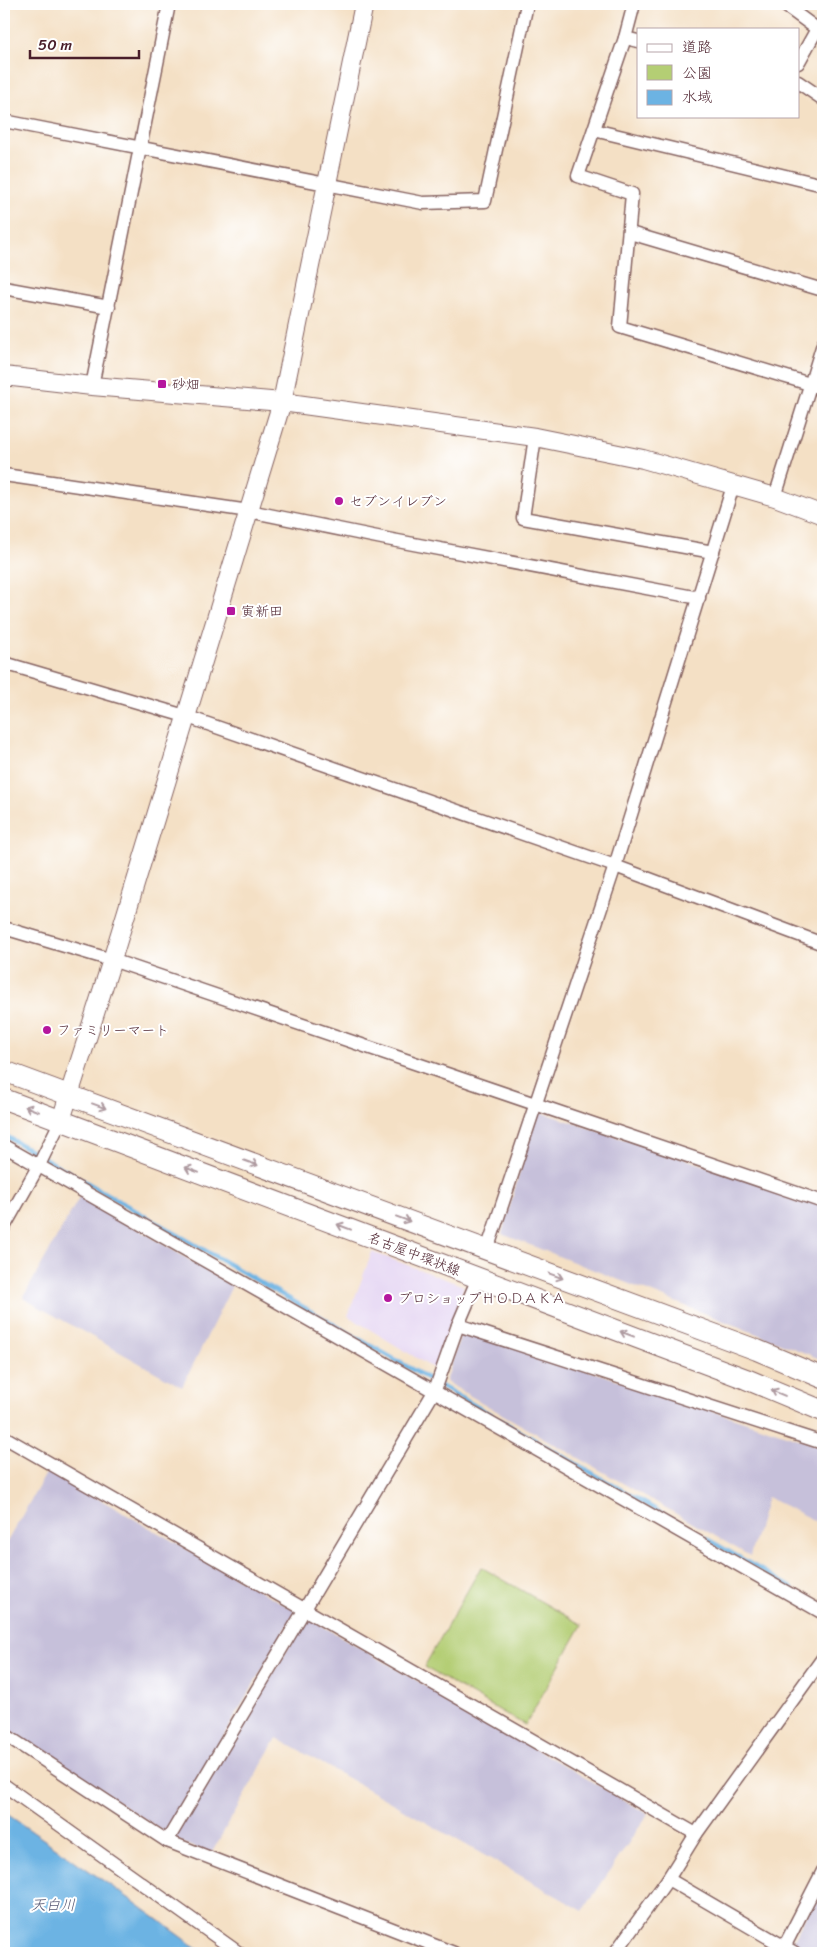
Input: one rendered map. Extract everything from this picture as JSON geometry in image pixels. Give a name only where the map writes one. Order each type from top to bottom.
[{"type":"main road","name":"名古屋中環状線","points":[[4,1071],[757,1350],[823,1378]]},
{"type":"main road","name":"名古屋中環状線","points":[[4,1098],[746,1379],[823,1412]]},
{"type":"street","points":[[92,386],[170,4]]},
{"type":"street","points":[[4,1227],[61,1120],[70,1095],[282,402],[364,4]]},
{"type":"street","points":[[4,121],[139,149],[423,203],[485,200],[527,4]]},
{"type":"street","points":[[634,4],[625,38],[578,176],[632,194],[620,328],[823,388]]},
{"type":"street","points":[[784,4],[817,29],[800,59]]},
{"type":"street","points":[[625,38],[637,41]]},
{"type":"street","points":[[800,83],[823,98]]},
{"type":"street","points":[[594,130],[823,185]]},
{"type":"street","points":[[630,233],[823,290]]},
{"type":"street","points":[[4,288],[108,307]]},
{"type":"street","points":[[775,497],[823,344]]},
{"type":"street","points":[[4,376],[92,386],[282,402],[535,437],[643,459],[775,497],[823,514]]},
{"type":"street","points":[[535,437],[523,518],[713,552]]},
{"type":"street","points":[[4,475],[249,511],[699,598]]},
{"type":"street","points":[[487,1250],[534,1104],[615,866],[733,486]]},
{"type":"street","points":[[4,664],[185,716],[615,866],[823,944]]},
{"type":"street","points":[[4,928],[112,960],[823,1202]]},
{"type":"street","points":[[4,1146],[437,1385],[823,1613]]},
{"type":"street","points":[[167,1841],[437,1385],[458,1325],[478,1278]]},
{"type":"street","points":[[458,1325],[823,1443]]},
{"type":"street","points":[[4,1438],[306,1609],[696,1834]]},
{"type":"street","points":[[615,1953],[668,1879],[696,1834],[823,1658]]},
{"type":"street","points":[[4,1734],[167,1841],[454,1953]]},
{"type":"street","points":[[4,1785],[238,1953]]},
{"type":"street","points":[[668,1879],[786,1951],[823,1871]]},
{"type":"shaded area","points":[[537,1111],[823,1204],[823,1360],[502,1234]]},
{"type":"shaded area","points":[[81,1194],[232,1286],[182,1387],[23,1298]]},
{"type":"shaded area","points":[[372,1252],[464,1286],[436,1370],[348,1316]]},
{"type":"shaded area","points":[[462,1329],[823,1447],[823,1525],[767,1497],[750,1556],[446,1382]]},
{"type":"shaded area","points":[[48,1470],[296,1611],[167,1834],[4,1727],[4,1547]]},
{"type":"shaded area","points":[[307,1617],[648,1814],[583,1911],[277,1738],[211,1854],[173,1839]]},
{"type":"shaded area","points":[[823,1882],[823,1953],[811,1953],[792,1943]]},
{"type":"green space","points":[[481,1567],[582,1625],[525,1725],[424,1667]]},
{"type":"water","name":"天白川","points":[[4,1812],[130,1899],[204,1953],[4,1953]]},
{"type":"waterway","points":[[4,1135],[792,1588]]},
{"type":"place","name":"砂畑","points":[[162,384]]},
{"type":"place","name":"セブンイレブン","points":[[339,501]]},
{"type":"place","name":"寅新田","points":[[231,611]]},
{"type":"place","name":"ファミリーマート","points":[[47,1030]]},
{"type":"place","name":"プロショップＨＯＤＡＫＡ","points":[[388,1298]]}]
